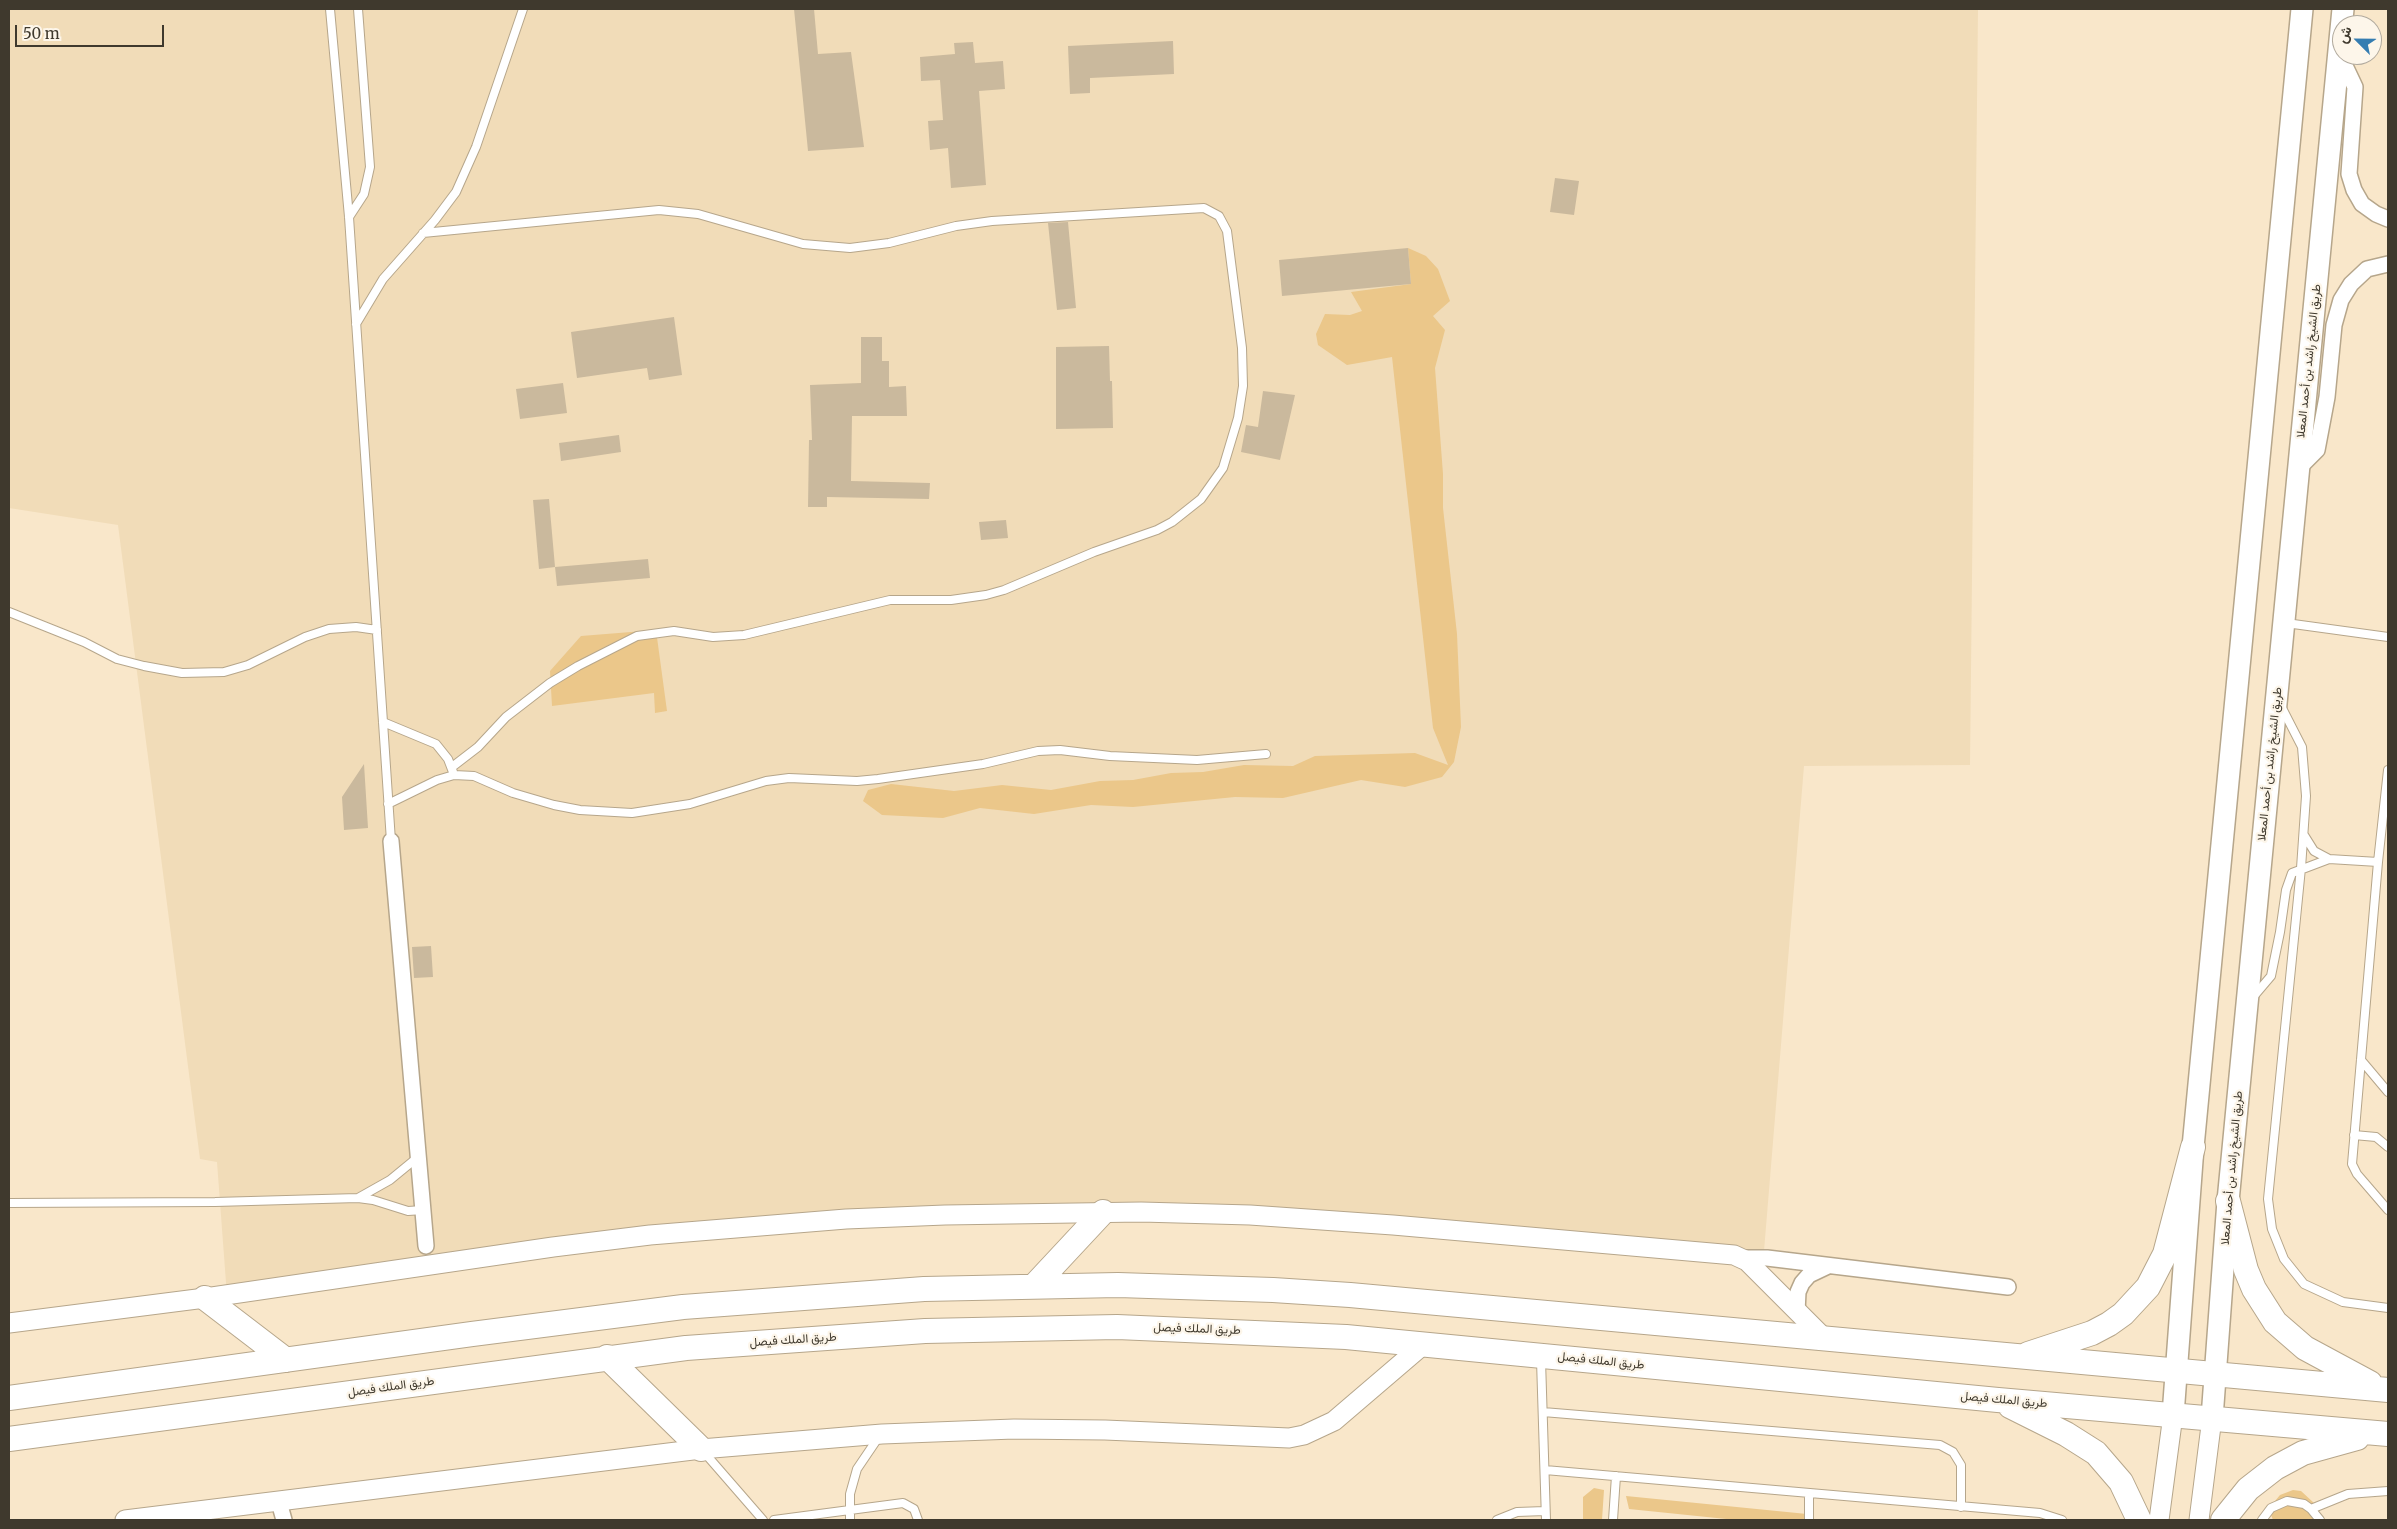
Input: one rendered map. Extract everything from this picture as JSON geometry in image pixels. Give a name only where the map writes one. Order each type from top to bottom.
[{"type":"main road","points":[[2172,1415],[2193,1147],[2302,9]]},
{"type":"main road","name":"طريق الشيخ راشد بن أحمد المعلا","points":[[2212,1418],[2228,1201],[2338,65]]},
{"type":"main road","points":[[2018,1357],[2092,1333],[2124,1314],[2137,1301],[2148,1287],[2165,1254],[2193,1147]]},
{"type":"main road","points":[[2228,1201],[2246,1270],[2258,1297],[2275,1322],[2305,1348],[2385,1390]]},
{"type":"main road","points":[[1034,1286],[1103,1212]]},
{"type":"main road","points":[[9,1398],[682,1307],[924,1289],[1034,1286],[1176,1287],[1302,1292],[2385,1390]]},
{"type":"main road","points":[[205,1298],[286,1360]]},
{"type":"main road","name":"طريق الملك فيصل","points":[[9,1439],[607,1357],[758,1342],[925,1331],[1117,1327],[1222,1330],[1346,1337],[1998,1400],[2382,1433]]},
{"type":"main road","points":[[607,1357],[701,1449]]},
{"type":"main road","points":[[1998,1400],[2066,1434],[2096,1453],[2121,1482],[2139,1520]]},
{"type":"main road","points":[[2223,1520],[2248,1489],[2289,1460],[2318,1448],[2382,1433]]},
{"type":"street","points":[[2345,65],[2356,87],[2349,174],[2354,190],[2362,204],[2376,214],[2388,219]]},
{"type":"street","points":[[2299,468],[2317,450],[2327,397],[2334,326],[2341,300],[2351,284],[2367,269],[2388,264]]},
{"type":"street","points":[[391,842],[426,1246]]},
{"type":"street","points":[[9,1323],[205,1298],[553,1247],[650,1235],[856,1219],[1103,1212],[1250,1215],[1383,1224],[1653,1247],[1743,1258],[1766,1258],[2008,1287]]},
{"type":"street","points":[[1743,1258],[1825,1339]]},
{"type":"street","points":[[1796,1312],[1798,1292],[1802,1282],[1814,1272],[1828,1266]]},
{"type":"street","points":[[125,1520],[701,1449],[882,1434],[1023,1429],[1105,1430],[1289,1438],[1304,1434],[1334,1421],[1424,1344]]},
{"type":"street","points":[[2159,1520],[2172,1415]]},
{"type":"street","name":"طريق الشيخ راشد بن أحمد المعلا","points":[[2199,1520],[2212,1418]]},
{"type":"street","points":[[279,1502],[284,1520]]},
{"type":"lane","points":[[330,9],[356,324],[391,842]]},
{"type":"lane","points":[[348,217],[364,194],[370,167],[358,9]]},
{"type":"lane","points":[[356,324],[383,279],[446,207],[467,170],[523,9]]},
{"type":"lane","points":[[388,804],[453,771],[506,717],[550,683],[578,666],[637,636],[674,631],[714,637],[744,635],[890,600],[951,600],[986,595],[1004,590],[1094,552],[1157,530],[1172,522],[1201,499],[1223,468],[1238,418],[1243,386],[1242,348],[1227,231],[1219,216],[1204,208],[992,221],[948,227],[889,242],[850,248],[803,244],[698,214],[659,210],[423,233]]},
{"type":"lane","points":[[9,612],[84,642],[117,659],[182,673],[224,672],[248,665],[305,637],[329,629],[356,627],[377,630]]},
{"type":"lane","points":[[2284,623],[2388,638]]},
{"type":"lane","points":[[2276,699],[2302,747],[2306,796],[2301,868],[2268,1199],[2272,1229],[2284,1259],[2304,1284],[2343,1302],[2388,1308]]},
{"type":"lane","points":[[383,722],[436,744],[444,751],[453,771]]},
{"type":"lane","points":[[453,771],[474,776],[513,793],[554,805],[580,810],[632,813],[690,804],[766,782],[797,778],[836,780],[878,779],[983,764],[1038,750],[1197,760],[1266,754]]},
{"type":"lane","points":[[2388,770],[2378,862],[2352,1164],[2357,1174],[2388,1210]]},
{"type":"lane","points":[[2304,834],[2314,851],[2329,858],[2378,862]]},
{"type":"lane","points":[[2247,1003],[2271,976],[2289,878],[2292,873],[2301,868],[2329,858]]},
{"type":"lane","points":[[2361,1060],[2388,1092]]},
{"type":"lane","points":[[2354,1135],[2376,1137],[2388,1147]]},
{"type":"lane","points":[[358,1198],[390,1180],[418,1156]]},
{"type":"lane","points":[[9,1203],[215,1202],[358,1198],[408,1211],[423,1210]]},
{"type":"lane","points":[[1541,1355],[1546,1520]]},
{"type":"lane","points":[[1543,1412],[1940,1445],[1953,1452],[1961,1465],[1961,1507]]},
{"type":"lane","points":[[850,1520],[848,1510],[850,1494],[857,1469],[882,1434]]},
{"type":"lane","points":[[701,1449],[763,1520]]},
{"type":"lane","points":[[1545,1470],[2040,1514],[2062,1520]]},
{"type":"lane","points":[[1613,1520],[1616,1476]]},
{"type":"lane","points":[[2311,1509],[2348,1494],[2388,1491]]},
{"type":"lane","points":[[1809,1520],[1810,1493]]},
{"type":"lane","points":[[2262,1520],[2271,1508],[2287,1502],[2304,1504],[2320,1520]]},
{"type":"lane","points":[[774,1520],[903,1503],[914,1509],[918,1520]]},
{"type":"lane","points":[[1497,1520],[1517,1512],[1545,1511]]},
{"type":"shaded area","points":[[9,9],[1978,9],[1970,765],[1804,766],[1763,1263],[1128,1210],[970,1210],[595,1247],[227,1296],[217,1162],[200,1159],[118,525],[9,508]]},
{"type":"shaded area","points":[[1408,248],[1426,256],[1438,269],[1450,301],[1433,316],[1445,330],[1435,368],[1443,474],[1443,508],[1457,634],[1461,727],[1454,762],[1442,777],[1405,787],[1361,780],[1283,798],[1235,797],[1133,807],[1091,805],[1034,814],[980,808],[943,818],[882,815],[863,801],[868,790],[891,784],[954,791],[1002,785],[1051,790],[1100,781],[1133,780],[1171,773],[1203,772],[1244,765],[1293,766],[1315,756],[1415,753],[1448,765],[1433,728],[1392,357],[1347,365],[1318,345],[1316,334],[1325,314],[1350,315],[1362,311],[1351,292],[1411,284]]},
{"type":"shaded area","points":[[656,630],[667,711],[655,713],[654,693],[552,706],[550,671],[581,636]]},
{"type":"shaded area","points":[[1594,1488],[1604,1490],[1602,1520],[1583,1520],[1583,1497]]},
{"type":"shaded area","points":[[2293,1490],[2301,1491],[2314,1503],[2315,1520],[2273,1520],[2271,1515],[2275,1501],[2280,1495]]},
{"type":"shaded area","points":[[1626,1496],[1807,1514],[1807,1520],[1736,1520],[1629,1509]]},
{"type":"building","points":[[794,9],[814,9],[818,54],[851,52],[864,147],[808,151]]},
{"type":"building","points":[[1173,41],[1174,74],[1090,78],[1090,93],[1070,94],[1068,46]]},
{"type":"building","points":[[973,42],[975,63],[1003,61],[1005,89],[979,91],[986,185],[951,188],[948,148],[930,150],[928,121],[943,120],[940,80],[921,81],[920,57],[955,54],[954,43]]},
{"type":"building","points":[[1555,178],[1579,181],[1574,215],[1550,212]]},
{"type":"building","points":[[1068,222],[1076,308],[1057,310],[1048,223]]},
{"type":"building","points":[[1408,248],[1411,284],[1282,296],[1279,260]]},
{"type":"building","points":[[674,317],[682,375],[649,380],[647,368],[577,378],[571,332]]},
{"type":"building","points":[[861,337],[882,337],[882,361],[889,361],[889,387],[906,386],[907,416],[852,416],[851,481],[930,483],[929,499],[827,497],[827,507],[808,507],[809,440],[812,440],[810,385],[861,383]]},
{"type":"building","points":[[1109,346],[1113,428],[1056,429],[1056,347]]},
{"type":"building","points":[[563,383],[567,413],[520,419],[516,389]]},
{"type":"building","points":[[1263,391],[1295,395],[1280,460],[1241,452],[1246,425],[1258,427]]},
{"type":"building","points":[[619,435],[621,452],[561,461],[559,443]]},
{"type":"building","points":[[549,499],[555,567],[539,569],[533,500]]},
{"type":"building","points":[[1006,520],[1008,538],[981,540],[979,522]]},
{"type":"building","points":[[648,559],[650,578],[557,586],[555,567]]},
{"type":"building","points":[[364,764],[368,828],[344,830],[342,797]]},
{"type":"building","points":[[431,946],[433,977],[414,978],[412,947]]}]
